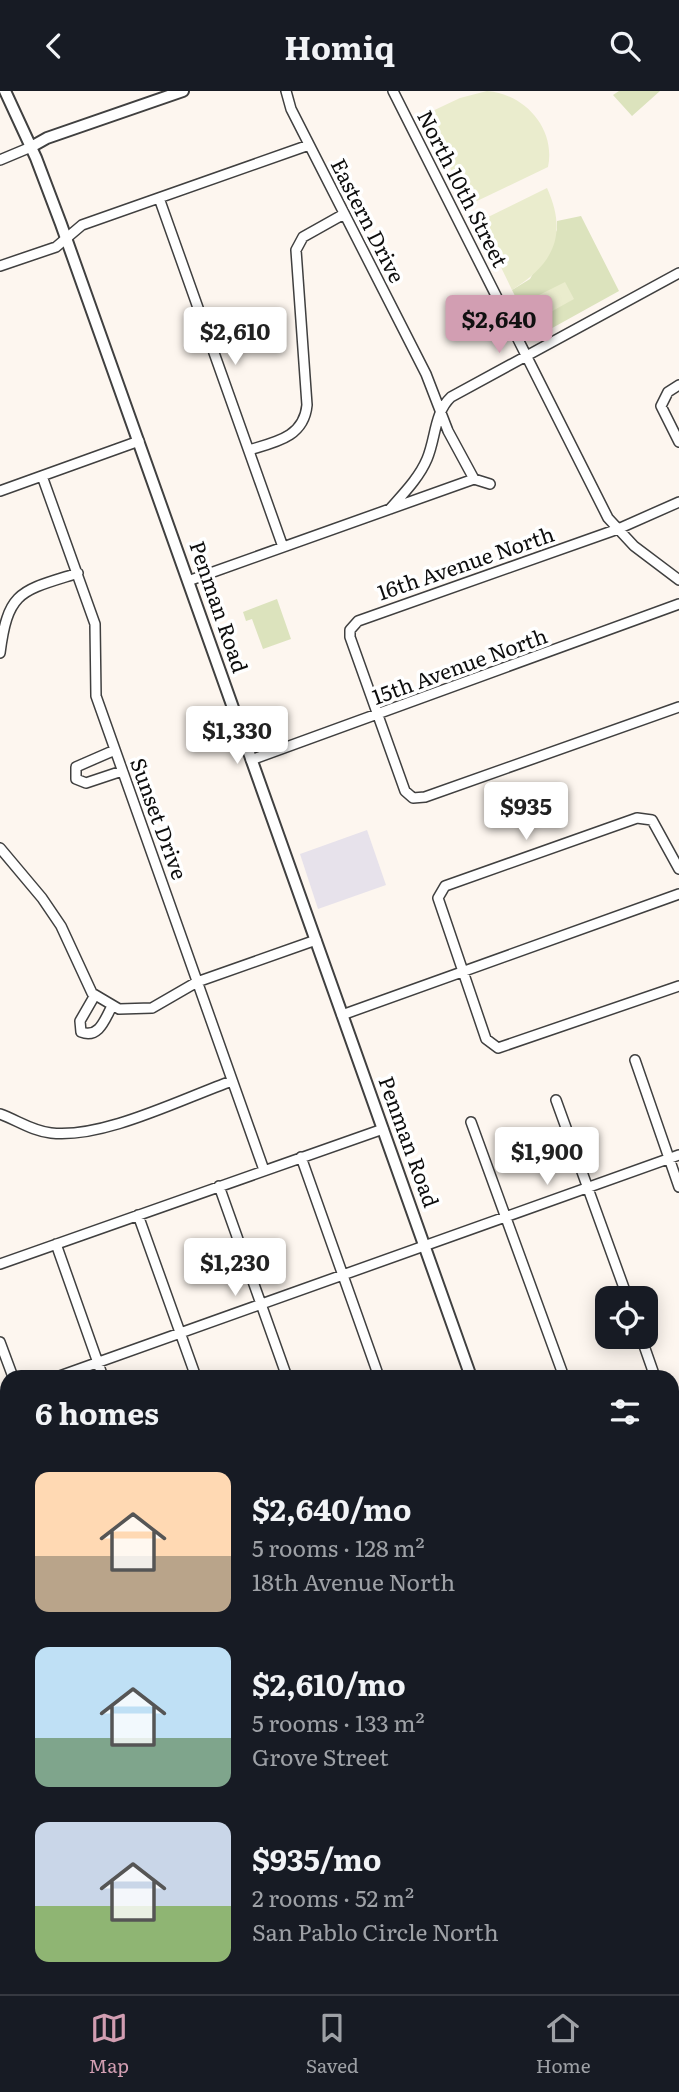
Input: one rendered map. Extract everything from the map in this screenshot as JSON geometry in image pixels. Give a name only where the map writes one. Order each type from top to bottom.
[{"type":"street","name":"Penman Road","points":[[5,91],[31,147],[66,239],[468,1370]]},
{"type":"street","points":[[0,160],[47,138],[183,91]]},
{"type":"street","name":"Eastern Drive","points":[[286,91],[309,145],[426,374],[440,411],[474,479]]},
{"type":"street","name":"North 10th Street","points":[[393,91],[601,507],[634,546],[679,580]]},
{"type":"street","points":[[0,266],[56,247],[82,225],[309,145]]},
{"type":"street","points":[[159,198],[283,547]]},
{"type":"street","points":[[249,450],[288,437],[303,424],[307,405],[296,250],[303,237],[344,214]]},
{"type":"street","points":[[390,509],[408,489],[427,459],[440,411],[451,397],[679,273]]},
{"type":"street","points":[[679,385],[668,392],[661,406],[679,442]]},
{"type":"street","points":[[0,491],[139,441]]},
{"type":"street","name":"Sunset Drive","points":[[42,476],[78,573],[97,635],[93,682],[96,696],[264,1170]]},
{"type":"street","points":[[188,581],[474,479],[490,484]]},
{"type":"street","name":"16th Avenue North","points":[[679,502],[618,529],[358,621],[350,636],[404,791],[413,798],[425,797],[679,708]]},
{"type":"street","points":[[0,653],[3,626],[14,601],[35,587],[78,573]]},
{"type":"street","name":"15th Avenue North","points":[[251,760],[679,604]]},
{"type":"street","points":[[115,750],[81,763],[76,767],[76,779],[86,783],[122,771]]},
{"type":"street","points":[[679,869],[652,820],[637,818],[446,886],[440,891],[438,904],[486,1039],[498,1048],[679,986]]},
{"type":"street","points":[[0,848],[61,926],[84,980],[95,995],[113,1006],[135,1011],[152,1008],[197,982],[316,940]]},
{"type":"street","points":[[342,1015],[679,894]]},
{"type":"street","points":[[95,995],[80,1021],[81,1032],[91,1035],[97,1032],[113,1006]]},
{"type":"street","points":[[635,1060],[679,1187]]},
{"type":"street","points":[[0,1114],[39,1131],[78,1133],[115,1124],[232,1081]]},
{"type":"street","points":[[556,1100],[623,1286]]},
{"type":"street","points":[[471,1122],[561,1370]]},
{"type":"street","points":[[0,1263],[383,1129]]},
{"type":"street","points":[[76,1370],[679,1155]]},
{"type":"street","points":[[301,1157],[377,1370]]},
{"type":"street","points":[[219,1187],[285,1370]]},
{"type":"street","points":[[138,1215],[193,1370]]},
{"type":"street","points":[[56,1244],[100,1370]]},
{"type":"street","points":[[0,1342],[10,1370]]},
{"type":"street","points":[[645,1349],[653,1370]]},
{"type":"shaded area","points":[[367,830],[386,885],[318,909],[300,854]]},
{"type":"green space","points":[[487,91],[514,99],[535,116],[547,140],[548,167],[477,201],[466,200],[424,115],[460,98]]},
{"type":"green space","points":[[619,91],[660,91],[632,116],[613,95]]},
{"type":"green space","points":[[547,188],[556,220],[553,246],[538,270],[512,290],[481,226],[484,219]]},
{"type":"green space","points":[[581,216],[619,291],[536,337],[512,290],[530,279],[557,230],[557,221]]},
{"type":"green space","points":[[565,282],[574,299],[547,314],[537,296]]},
{"type":"green space","points":[[277,599],[291,639],[263,649],[252,619],[246,621],[243,612]]}]
